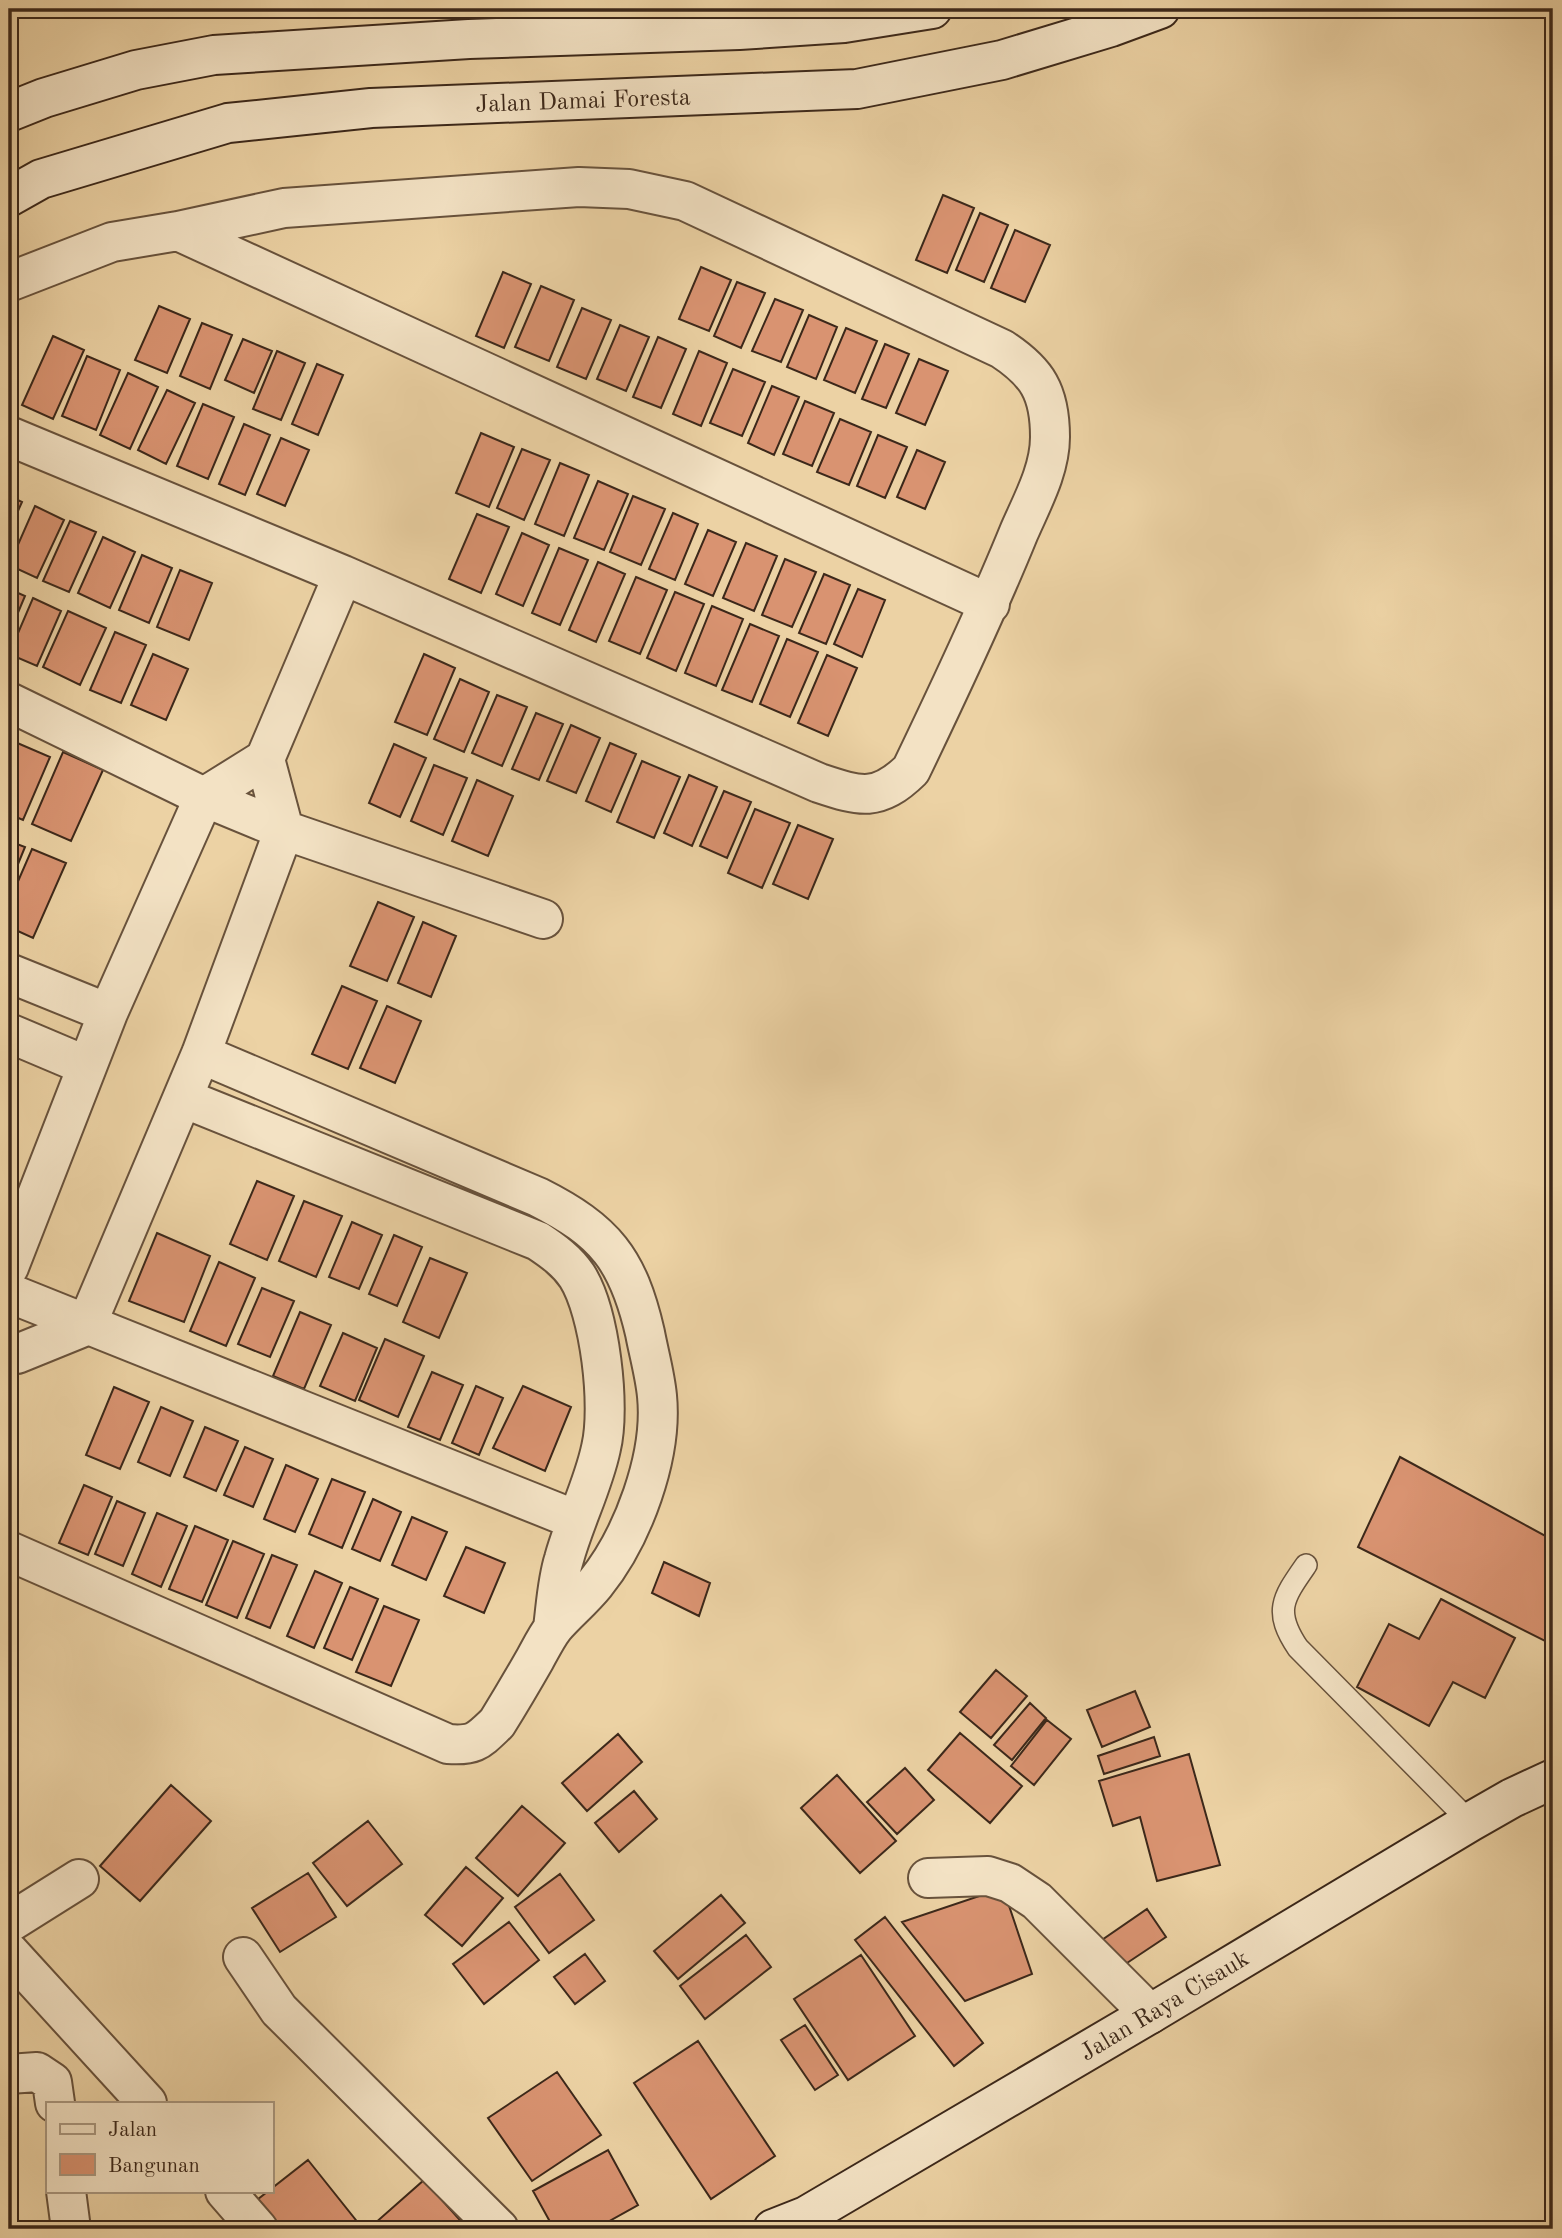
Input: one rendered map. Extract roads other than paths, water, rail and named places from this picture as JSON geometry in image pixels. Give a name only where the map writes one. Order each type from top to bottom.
[{"type":"street","points":[[9,113],[44,98],[136,70],[214,55],[469,39],[739,30],[844,23],[932,9]]},
{"type":"street","name":"Jalan Damai Foresta","points":[[9,197],[41,179],[228,122],[371,108],[857,89],[1002,60],[1160,9]]},
{"type":"street","points":[[9,282],[112,242],[284,208],[579,187],[629,189],[685,201],[1002,349],[1025,364],[1037,378],[1047,405],[1050,437],[1047,464],[990,604],[911,770],[893,787],[873,794],[848,793],[807,778],[343,575],[9,436]]},
{"type":"street","points":[[178,231],[990,604]]},
{"type":"street","points":[[9,1267],[108,1013],[204,797],[265,759],[343,575]]},
{"type":"street","points":[[9,702],[204,797],[284,830],[543,919]]},
{"type":"street","points":[[12,1351],[86,1326],[201,1055],[284,830],[265,759]]},
{"type":"street","points":[[9,973],[108,1013]]},
{"type":"street","points":[[9,1032],[87,1066]]},
{"type":"street","points":[[9,1552],[448,1744],[468,1746],[497,1723],[553,1628],[597,1582],[627,1534],[643,1496],[658,1422],[653,1368],[640,1313],[624,1268],[586,1224],[512,1186],[201,1055]]},
{"type":"street","points":[[183,1098],[538,1241],[561,1257],[578,1279],[594,1325],[605,1393],[601,1449],[562,1563],[553,1628]]},
{"type":"street","points":[[538,1241],[561,1209]]},
{"type":"street","points":[[9,1293],[576,1520]]},
{"type":"street","name":"Jalan Raya Cisauk","points":[[773,2229],[806,2216],[1470,1822],[1553,1779]]},
{"type":"street","points":[[928,1878],[988,1876],[1010,1883],[1037,1901],[1150,2014]]},
{"type":"street","points":[[9,1923],[79,1879]]},
{"type":"street","points":[[9,1951],[146,2102]]},
{"type":"street","points":[[243,1957],[279,2010],[499,2229]]},
{"type":"street","points":[[9,2074],[37,2072],[52,2082],[55,2102]]},
{"type":"street","points":[[66,2192],[71,2229]]},
{"type":"street","points":[[226,2192],[258,2229]]},
{"type":"lane","points":[[1306,1565],[1287,1592],[1282,1615],[1286,1630],[1298,1648],[1470,1822]]}]
